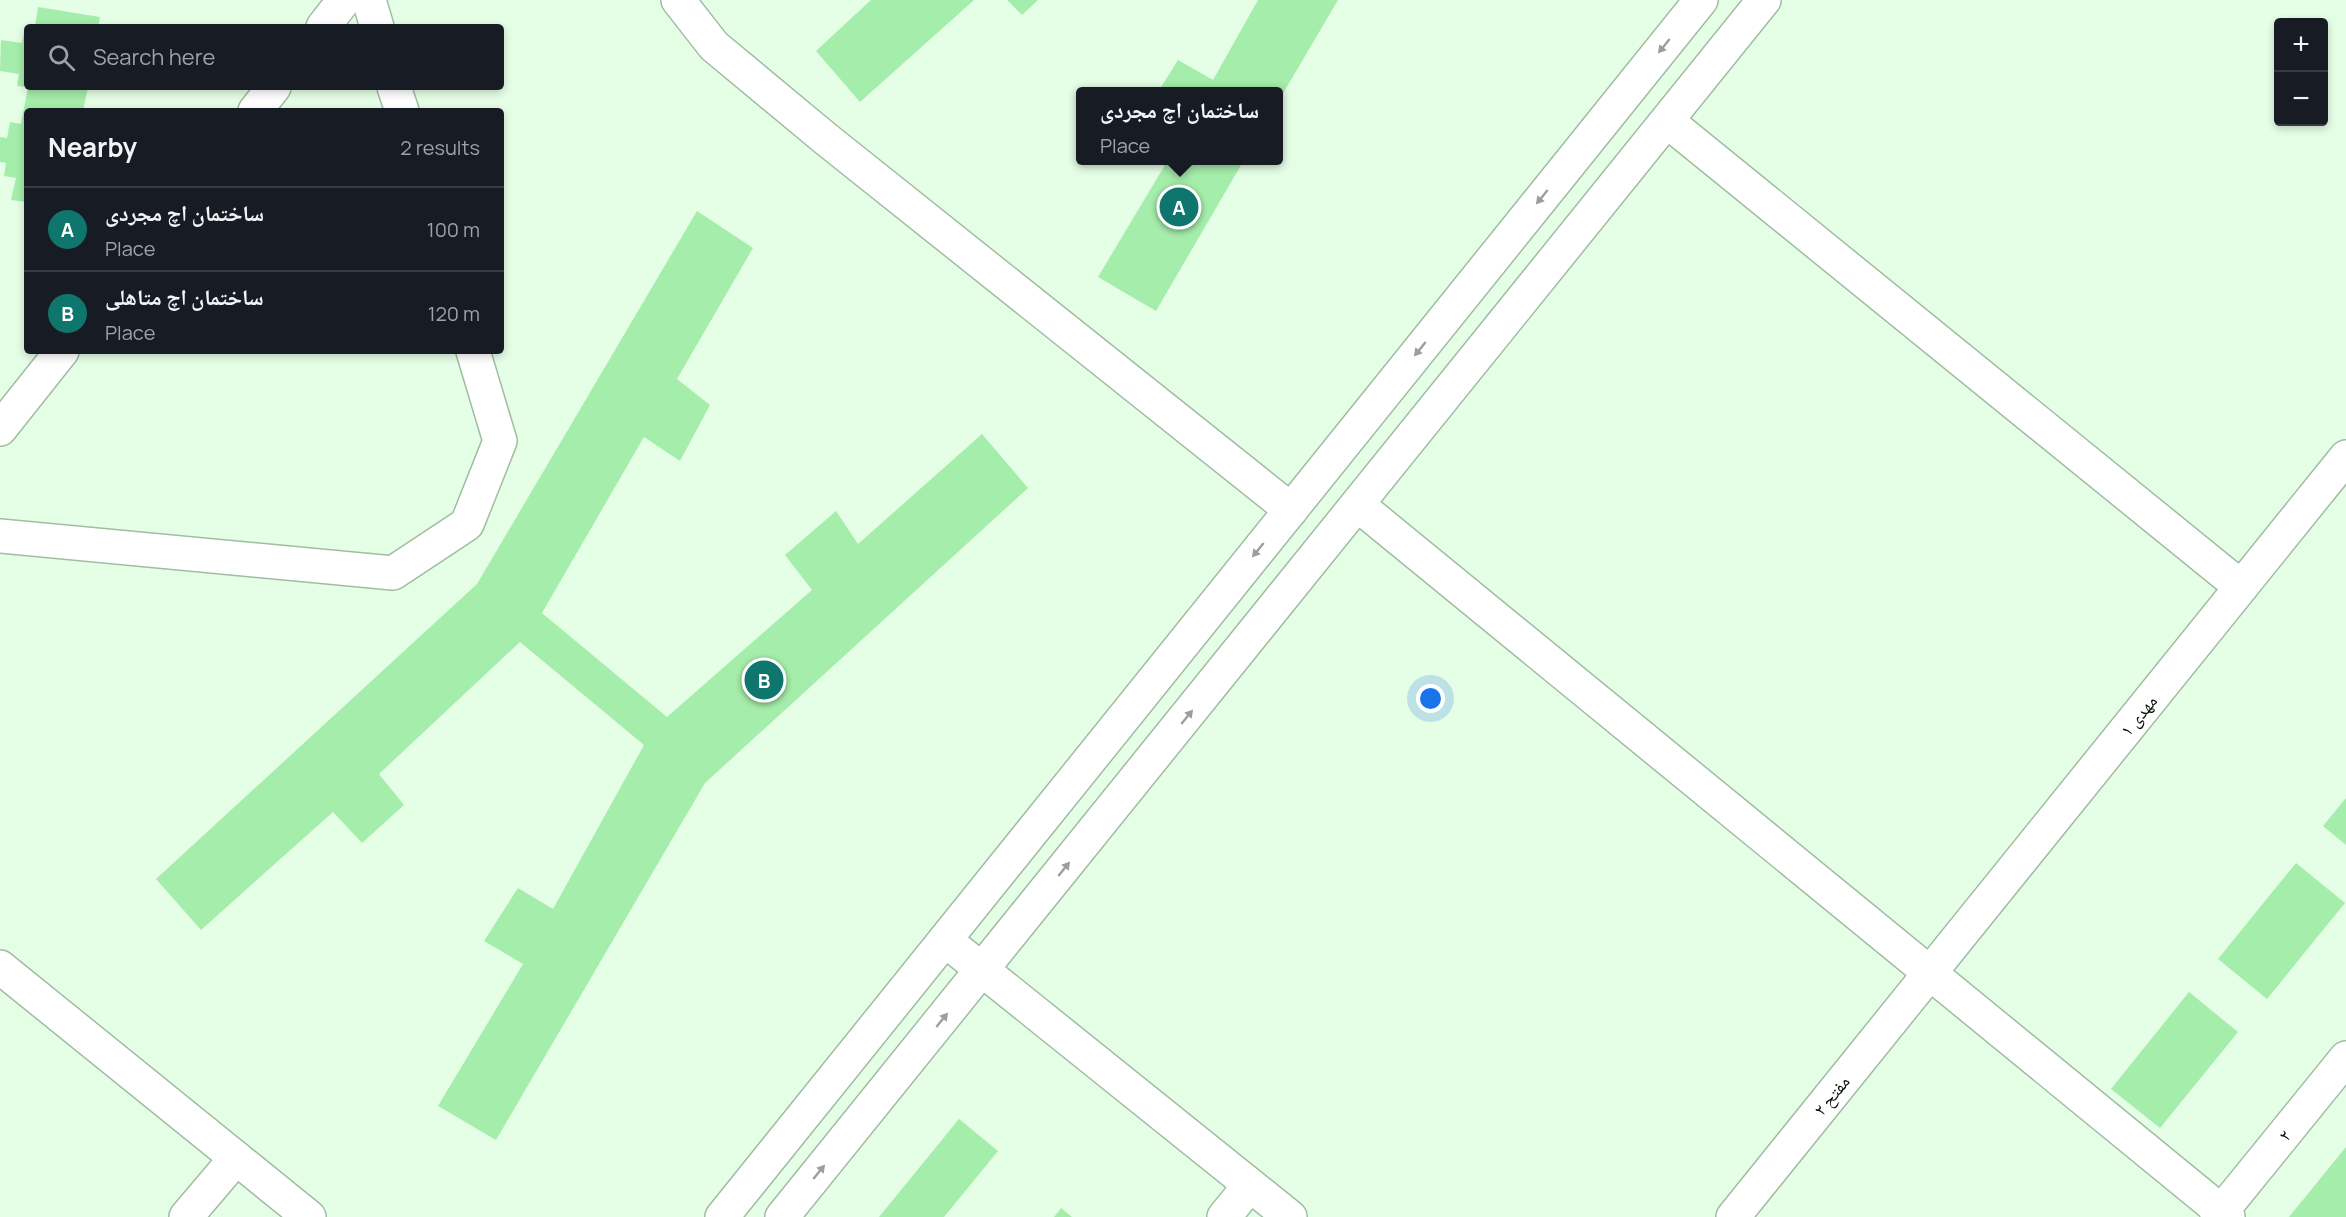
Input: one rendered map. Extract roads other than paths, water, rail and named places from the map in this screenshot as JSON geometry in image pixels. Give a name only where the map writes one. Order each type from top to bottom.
[{"type":"street","points":[[324,24],[344,0]]},
{"type":"street","points":[[369,0],[376,24]]},
{"type":"street","points":[[678,0],[714,46],[826,139],[1291,510]]},
{"type":"street","points":[[722,1217],[1701,0]]},
{"type":"street","points":[[782,1217],[1764,0]]},
{"type":"street","points":[[257,108],[272,90]]},
{"type":"street","points":[[395,90],[401,108]]},
{"type":"street","points":[[1666,121],[2241,587]]},
{"type":"street","points":[[0,429],[60,354]]},
{"type":"street","points":[[0,536],[393,573],[467,524],[500,441],[474,354]]},
{"type":"street","name":"مهدی ۱","points":[[1929,973],[2346,458]]},
{"type":"street","points":[[1358,505],[2222,1215]]},
{"type":"street","points":[[945,940],[1290,1217]]},
{"type":"street","points":[[0,967],[309,1217]]},
{"type":"street","name":"مفتح ۲","points":[[1733,1217],[1929,973]]},
{"type":"street","name":"۲","points":[[2222,1215],[2346,1058]]},
{"type":"street","points":[[186,1217],[236,1158]]},
{"type":"street","points":[[1224,1217],[1250,1185]]},
{"type":"place","name":"ساختمان اچ مجردی","points":[[1179,207]]},
{"type":"place","name":"ساختمان اچ متاهلی","points":[[764,680]]}]
